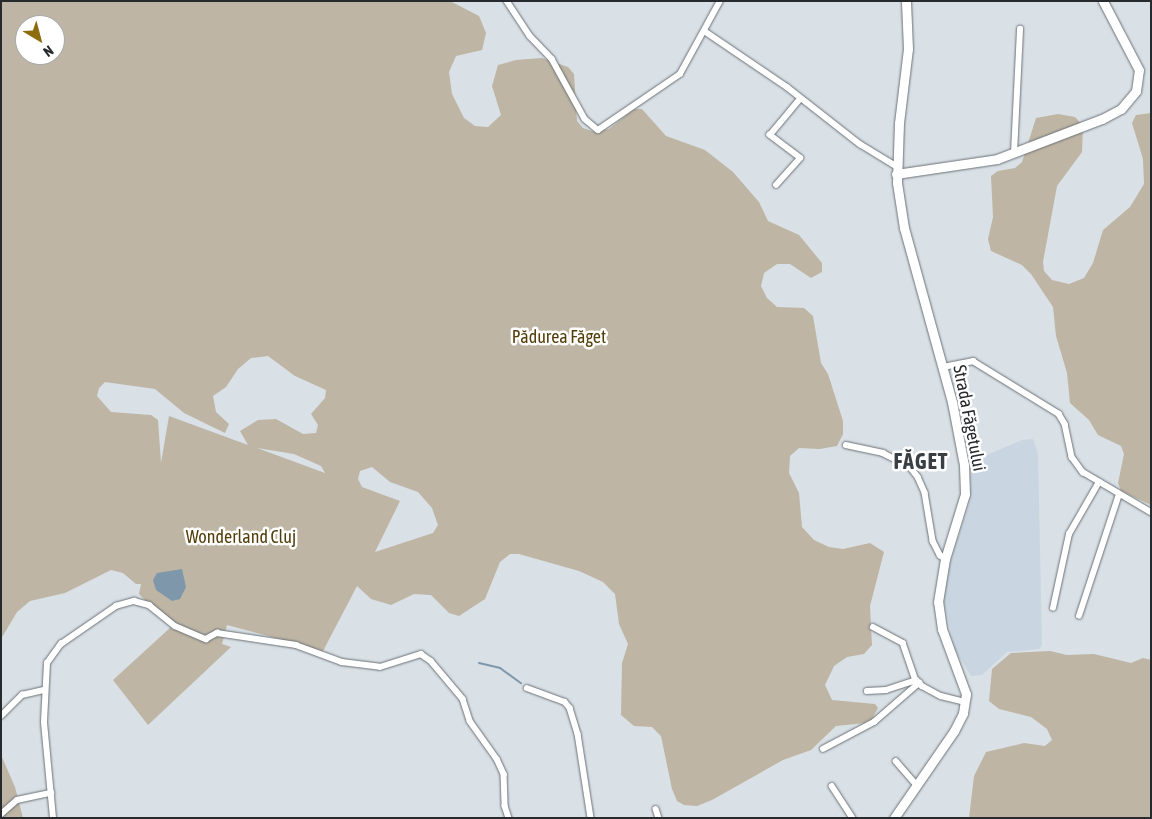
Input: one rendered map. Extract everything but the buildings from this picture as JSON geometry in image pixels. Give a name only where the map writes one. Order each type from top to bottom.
[{"type":"main road","name":"Strada Făgetului","points":[[894,818],[954,731],[965,702],[966,686],[942,629],[938,602],[946,559],[963,503],[965,478],[961,446],[943,367],[903,223],[896,170],[908,49],[906,1]]},
{"type":"main road","points":[[896,170],[975,164],[1014,153],[1112,115],[1134,94],[1140,78],[1138,67],[1103,1]]},
{"type":"street","points":[[507,1],[530,36],[552,59],[585,119],[598,130],[680,74],[706,32],[720,1]]},
{"type":"street","points":[[1014,153],[1020,29]]},
{"type":"street","points":[[706,32],[896,170]]},
{"type":"street","points":[[776,185],[800,158],[770,135],[800,99]]},
{"type":"street","points":[[943,367],[972,361],[1059,414],[1065,424],[1072,458],[1083,472],[1151,512]]},
{"type":"street","points":[[846,445],[883,453],[910,468],[918,477],[925,494],[934,541],[940,555],[946,559]]},
{"type":"street","points":[[1054,608],[1069,534],[1099,482]]},
{"type":"street","points":[[1079,616],[1119,494]]},
{"type":"street","points":[[53,818],[44,722],[44,690],[47,663],[56,648],[116,606],[131,601],[149,605],[175,626],[206,639],[217,633],[296,645],[342,662],[380,667],[421,654],[431,661],[463,699],[470,721],[497,759],[504,774],[505,806],[510,818]]},
{"type":"street","points":[[873,627],[903,643],[917,681],[941,696],[965,702]]},
{"type":"street","points":[[867,690],[886,690],[917,681]]},
{"type":"street","points":[[823,749],[874,722],[917,681]]},
{"type":"street","points":[[527,688],[565,702],[570,708],[578,734],[591,818]]},
{"type":"street","points":[[1,716],[22,695],[44,690]]},
{"type":"street","points":[[896,761],[916,784]]},
{"type":"street","points":[[832,786],[853,818]]},
{"type":"street","points":[[1,814],[17,800],[51,793]]},
{"type":"street","points":[[656,809],[659,818]]},
{"type":"shaded area","points":[[1033,439],[1038,453],[1042,645],[1039,649],[1007,652],[982,675],[971,676],[954,648],[943,597],[948,570],[971,498],[970,462],[1022,440]]},
{"type":"green space","name":"Pădurea Făget","points":[[1,1],[450,1],[479,16],[486,33],[482,50],[456,56],[449,72],[452,94],[464,118],[475,126],[488,127],[501,115],[492,86],[498,65],[516,60],[542,58],[568,67],[574,74],[577,121],[583,128],[595,132],[609,129],[634,109],[642,109],[666,136],[705,150],[733,172],[759,202],[768,221],[799,235],[822,263],[822,272],[811,278],[790,264],[777,264],[764,273],[761,286],[767,298],[777,307],[804,308],[813,316],[821,363],[828,374],[843,421],[843,434],[837,446],[820,449],[799,448],[790,456],[789,473],[799,493],[802,527],[814,540],[829,547],[843,549],[870,543],[884,552],[870,606],[872,645],[864,654],[847,657],[834,666],[825,685],[832,700],[875,704],[878,708],[872,719],[865,723],[836,726],[811,750],[783,760],[712,800],[697,806],[684,805],[677,801],[672,789],[661,736],[652,727],[634,726],[621,715],[622,663],[628,644],[619,624],[615,594],[603,582],[579,571],[519,554],[510,554],[500,562],[485,599],[459,616],[449,613],[431,595],[414,594],[391,605],[371,599],[357,586],[323,651],[227,625],[222,644],[231,647],[148,725],[113,680],[171,627],[139,594],[141,584],[136,584],[123,573],[111,570],[65,593],[30,601],[17,612],[1,639]],"holes":[[[268,356],[295,376],[326,390],[325,398],[311,414],[318,425],[316,433],[303,434],[276,419],[258,420],[240,431],[248,445],[169,416],[161,463],[158,420],[151,415],[111,412],[97,396],[99,388],[105,382],[155,389],[184,413],[225,433],[229,424],[216,412],[213,396],[226,387],[238,369],[251,358]],[[257,448],[294,454],[321,466],[325,473]],[[372,467],[390,482],[418,492],[432,508],[438,525],[433,533],[375,552],[400,501],[362,487],[358,479],[360,471]]]},
{"type":"green space","points":[[1151,113],[1151,505],[1121,491],[1118,483],[1124,454],[1121,446],[1098,435],[1089,420],[1070,403],[1067,373],[1056,336],[1053,307],[1031,274],[1022,265],[991,251],[988,239],[993,217],[991,176],[998,171],[1015,168],[1022,162],[1036,118],[1058,114],[1075,117],[1083,126],[1082,152],[1057,186],[1043,262],[1044,271],[1052,280],[1069,284],[1084,278],[1093,263],[1103,230],[1130,207],[1144,184],[1143,159],[1132,123],[1136,115]]},
{"type":"green space","points":[[1050,651],[1067,655],[1094,654],[1131,663],[1143,658],[1151,660],[1151,818],[969,818],[974,776],[986,752],[1024,743],[1045,746],[1052,740],[1047,729],[1031,717],[999,709],[989,701],[992,669],[1011,653]]},
{"type":"green space","points":[[1,755],[15,787],[23,818],[1,818]]},
{"type":"water","points":[[182,569],[186,587],[180,599],[172,601],[156,590],[153,580],[157,573]]},
{"type":"waterway","points":[[479,663],[500,668],[521,683]]},
{"type":"district","name":"FĂGET","points":[[921,462]]},
{"type":"park label","name":"Wonderland Cluj","points":[[241,537]]}]
